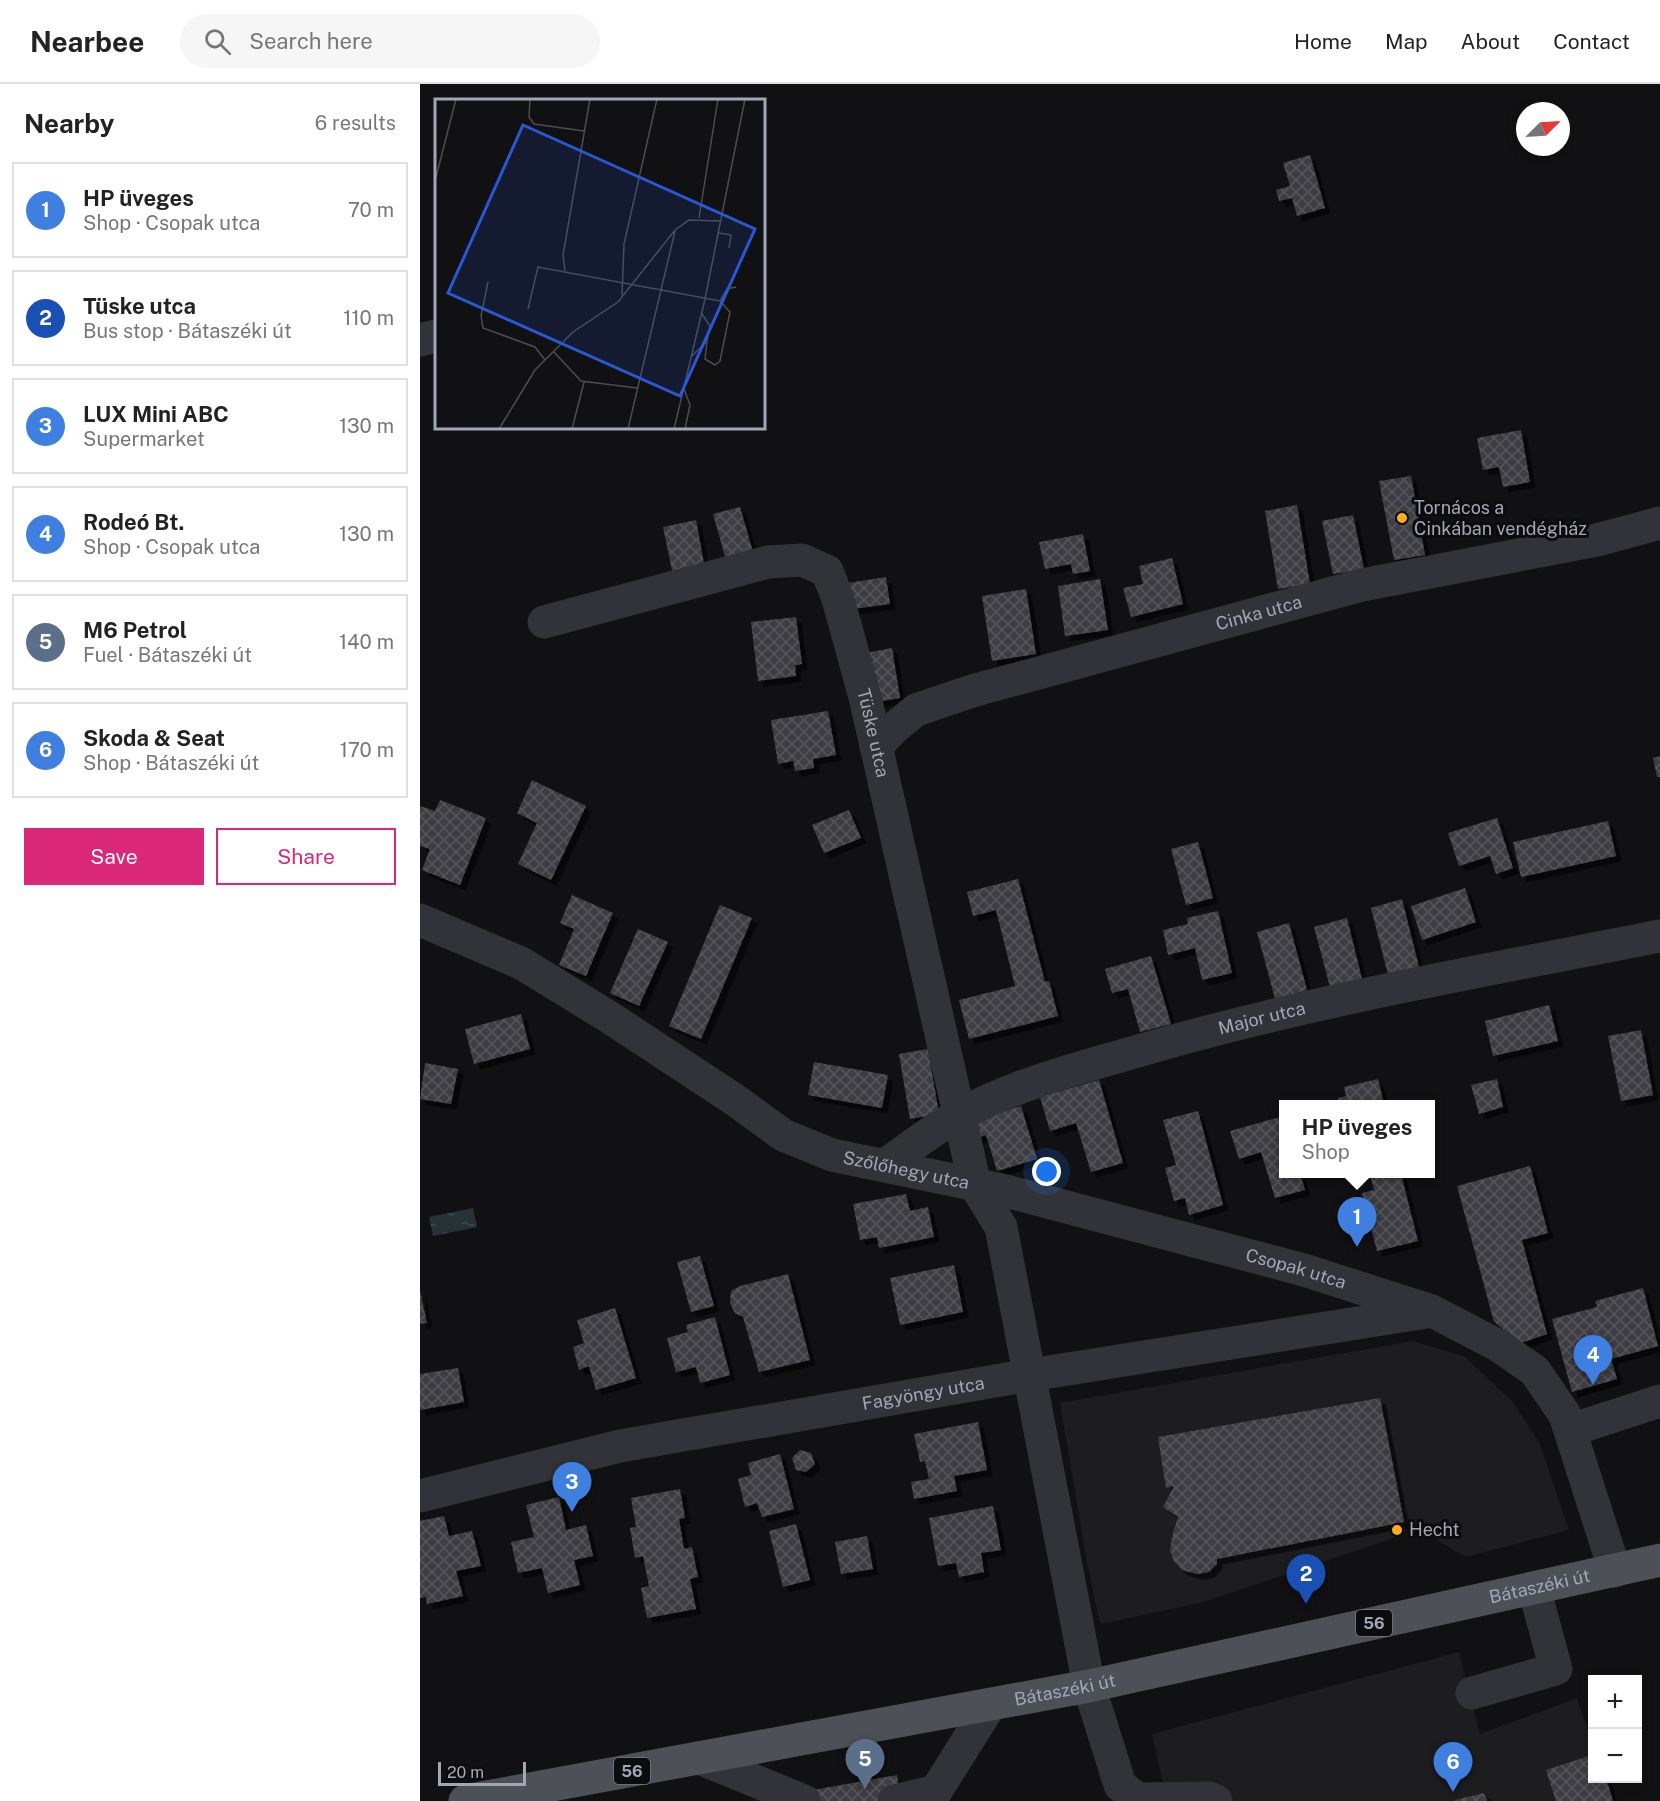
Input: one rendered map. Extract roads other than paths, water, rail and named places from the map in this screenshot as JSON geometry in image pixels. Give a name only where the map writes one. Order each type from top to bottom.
[{"type":"main road","name":"Bátaszéki út","points":[[472,1800],[1089,1686],[1660,1560]]},
{"type":"street","points":[[420,340],[435,336]]},
{"type":"street","name":"Cinka utca","points":[[876,747],[916,710],[972,691],[1362,585],[1598,540],[1660,523]]},
{"type":"street","name":"Tüske utca","points":[[544,622],[768,562],[802,560],[827,571],[838,599],[876,747],[975,1185]]},
{"type":"street","name":"Szőlőhegy utca","points":[[420,920],[521,963],[629,1030],[735,1100],[783,1135],[832,1155],[975,1185],[1001,1227],[1089,1686],[1116,1793]]},
{"type":"street","name":"Major utca","points":[[885,1165],[959,1114],[1011,1091],[1206,1032],[1359,995],[1660,936]]},
{"type":"street","name":"Csopak utca","points":[[975,1185],[1006,1191],[1304,1270],[1432,1311],[1499,1346],[1535,1371],[1565,1415],[1615,1571]]},
{"type":"street","name":"Fagyöngy utca","points":[[420,1496],[620,1446],[1030,1375],[1432,1311]]},
{"type":"street","points":[[1571,1430],[1660,1401]]},
{"type":"street","points":[[1472,1693],[1556,1669],[1534,1588]]},
{"type":"street","points":[[894,1801],[936,1791],[990,1705]]},
{"type":"street","points":[[699,1758],[804,1801]]},
{"type":"street","points":[[1116,1793],[1137,1799],[1209,1798],[1216,1801]]},
{"type":"water","points":[[473,1208],[477,1227],[433,1236],[429,1217]]},
{"type":"place","name":"Tornácos a Cinkában vendégház","points":[[1402,518]]},
{"type":"place","name":"HP üveges","points":[[1357,1247]]},
{"type":"place","name":"Rodeó Bt.","points":[[1593,1385]]},
{"type":"place","name":"LUX Mini ABC","points":[[572,1512]]},
{"type":"place","name":"Hecht","points":[[1397,1530]]},
{"type":"place","name":"Tüske utca","points":[[1306,1604]]},
{"type":"place","name":"M6 Petrol","points":[[865,1789]]},
{"type":"place","name":"Skoda & Seat","points":[[1453,1792]]}]
